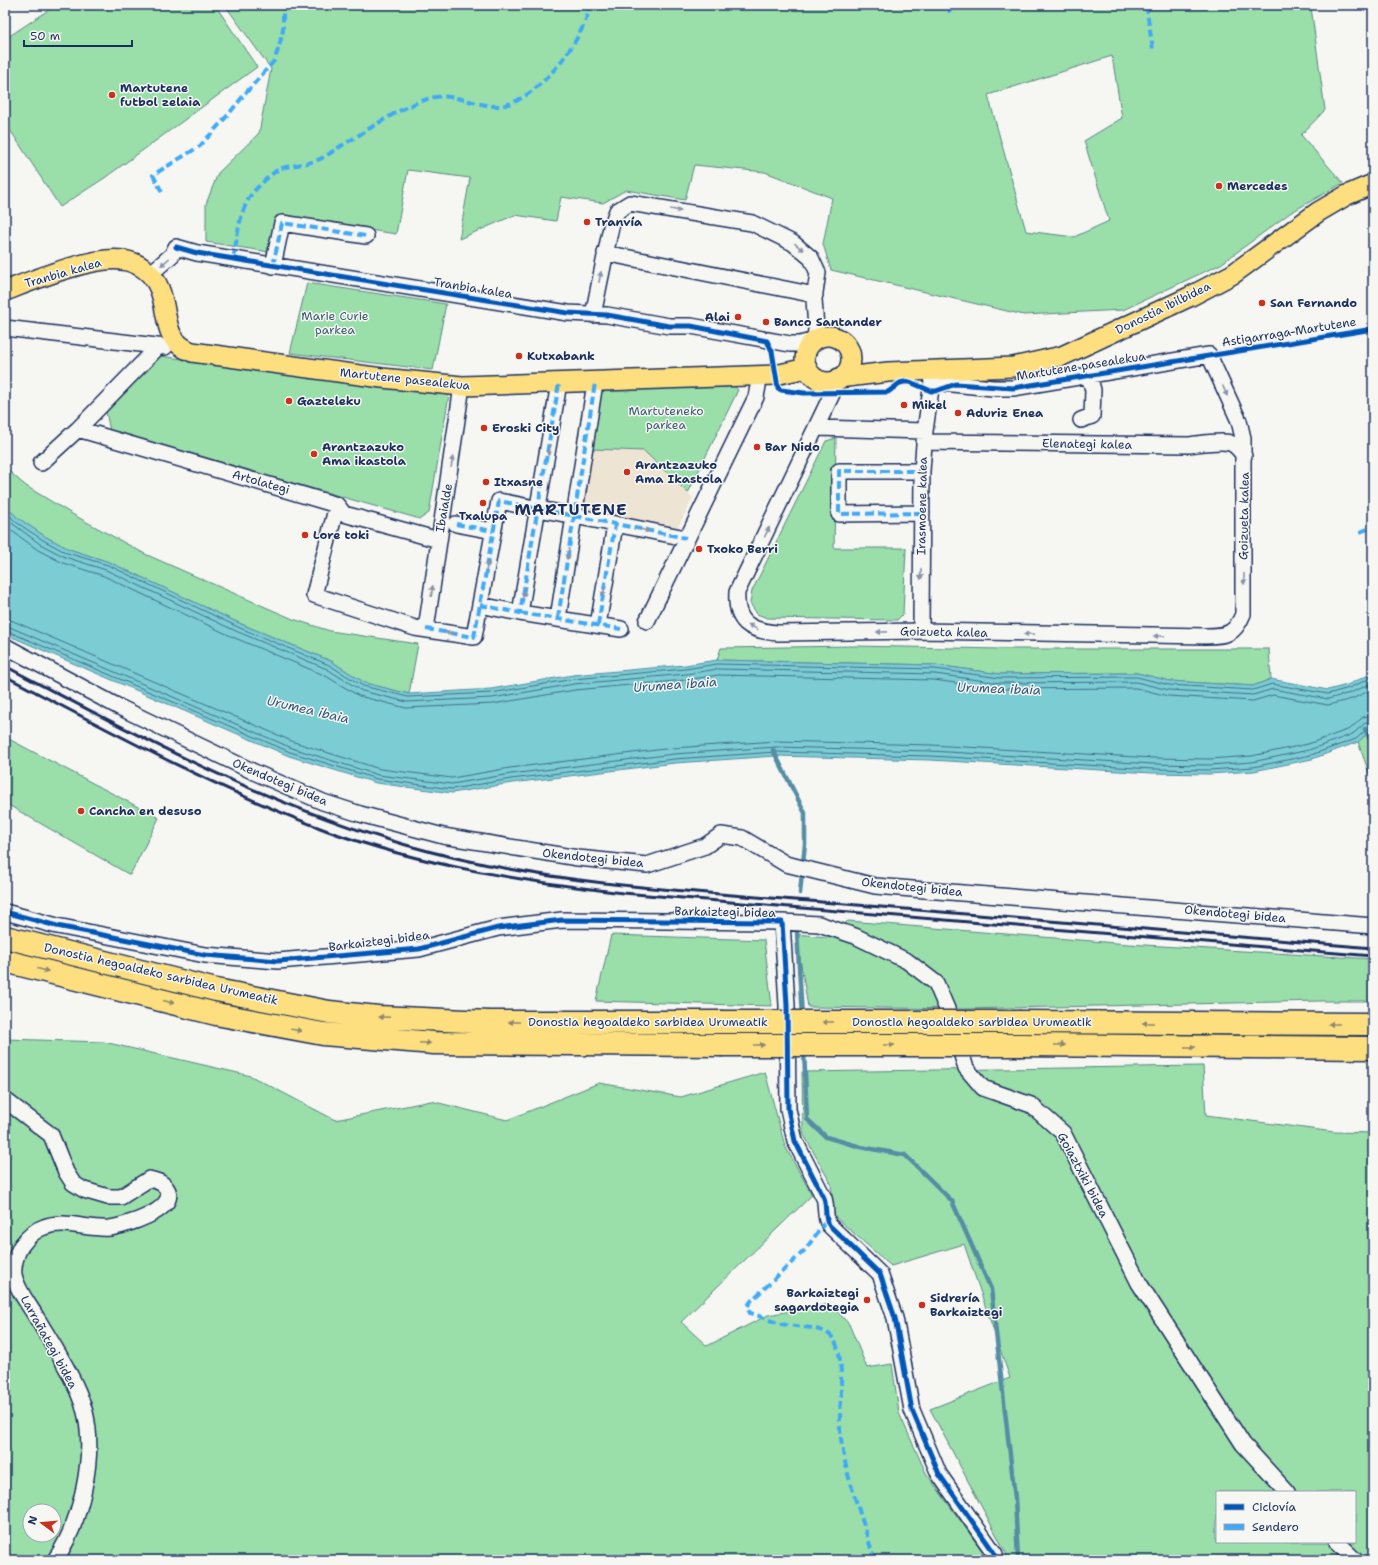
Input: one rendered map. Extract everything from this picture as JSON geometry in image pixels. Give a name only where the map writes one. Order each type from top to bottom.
[{"type":"highway","name":"Donostia hegoaldeko sarbidea Urumeatik","points":[[5,936],[216,990],[335,1012],[378,1017],[489,1022],[1021,1022],[1373,1024]]},
{"type":"highway","name":"Donostia hegoaldeko sarbidea Urumeatik","points":[[5,960],[216,1014],[323,1034],[434,1043],[1373,1048]]},
{"type":"main road","name":"Donostia ibilbidea","points":[[931,376],[1013,367],[1062,356],[1189,297],[1233,274],[1318,212],[1347,195],[1373,184]]},
{"type":"main road","name":"Tranbia kalea","points":[[5,291],[44,276],[109,260],[122,260],[134,263],[150,274]]},
{"type":"main road","points":[[150,274],[159,288],[169,331],[182,347]]},
{"type":"main road","name":"Martutene pasealekua","points":[[814,340],[829,336],[837,338],[848,348],[850,355],[867,367],[888,372],[931,376]]},
{"type":"main road","points":[[807,368],[805,356],[814,340]]},
{"type":"main road","name":"Martutene pasealekua","points":[[182,347],[192,352],[292,366],[382,378],[462,386],[595,383],[758,376],[788,374],[807,368],[813,376],[821,380],[835,380],[888,372]]},
{"type":"main road","points":[[835,380],[848,368],[850,355]]},
{"type":"street","points":[[593,315],[611,227],[617,211],[630,203],[752,224],[774,232],[793,242],[812,258],[818,272],[815,295],[816,329],[814,340]]},
{"type":"street","points":[[273,266],[282,223],[366,236]]},
{"type":"street","name":"Tranbia kalea","points":[[150,274],[172,255],[176,248],[197,253],[449,295],[607,316],[669,326],[691,326],[790,344],[800,344],[814,340]]},
{"type":"street","points":[[605,253],[815,295]]},
{"type":"street","points":[[5,328],[158,347],[182,347]]},
{"type":"street","points":[[41,463],[78,429],[158,347]]},
{"type":"street","name":"Martutene pasealekua","points":[[931,376],[993,388],[1013,388],[1209,355]]},
{"type":"street","name":"Goizueta kalea","points":[[835,380],[833,392],[817,428],[737,592],[736,607],[749,627],[763,632],[921,631],[1222,636],[1232,632],[1239,625],[1243,614],[1244,438],[1239,421],[1209,355]]},
{"type":"street","points":[[647,621],[686,538],[756,397],[758,376]]},
{"type":"street","name":"Irasmoene kalea","points":[[921,631],[922,471],[931,376]]},
{"type":"street","points":[[1081,420],[1092,416],[1093,390],[1089,376]]},
{"type":"street","points":[[520,613],[559,383]]},
{"type":"street","points":[[558,618],[595,383]]},
{"type":"street","name":"Ibaialde","points":[[426,629],[462,386]]},
{"type":"street","points":[[817,428],[925,436]]},
{"type":"street","name":"Artolategi","points":[[78,429],[337,505],[344,514],[439,540]]},
{"type":"street","name":"Elenategi kalea","points":[[925,436],[1188,445],[1223,442],[1230,443],[1237,447],[1244,456]]},
{"type":"street","points":[[922,471],[839,471],[839,514],[922,513]]},
{"type":"street","points":[[337,505],[314,595],[415,628],[474,638],[499,502],[539,508],[615,525],[686,538]]},
{"type":"street","points":[[456,524],[493,531]]},
{"type":"street","points":[[598,625],[615,525]]},
{"type":"street","points":[[480,605],[621,629]]},
{"type":"street","name":"Okendotegi bidea","points":[[5,646],[119,708],[316,799],[360,814],[450,838],[627,864],[647,865],[705,846],[721,835],[742,838],[786,864],[875,886],[1373,926]]},
{"type":"street","name":"Barkaiztegi bidea","points":[[5,912],[58,926],[204,955],[278,961],[419,949],[498,928],[562,920],[782,922],[787,1005],[788,1104],[795,1142],[824,1198],[827,1206],[826,1221],[880,1274],[895,1318],[912,1410],[939,1474],[995,1554],[995,1560]]},
{"type":"street","name":"Goiaztxiki bidea","points":[[782,922],[819,924],[855,936],[907,962],[936,983],[947,1009],[966,1068],[983,1088],[1031,1105],[1063,1133],[1139,1283],[1243,1444],[1286,1491]]},
{"type":"street","name":"Larrañategi bidea","points":[[5,1100],[51,1135],[66,1172],[73,1182],[84,1190],[108,1198],[121,1197],[148,1179],[159,1181],[166,1186],[169,1194],[166,1204],[159,1210],[119,1226],[109,1228],[68,1224],[44,1226],[27,1238],[16,1258],[14,1273],[20,1291],[50,1340],[76,1388],[85,1411],[89,1433],[89,1461],[82,1492],[73,1525],[55,1560]]},
{"type":"street","points":[[1338,1543],[1356,1560]]},
{"type":"shaded area","name":"Arantzazuko Ama Ikastola","points":[[592,449],[644,451],[693,498],[677,529],[582,510]]},
{"type":"green space","name":"Martutene futbol zelaia","points":[[56,5],[215,5],[257,67],[106,177],[60,207],[5,122],[5,39]]},
{"type":"green space","points":[[225,5],[1312,5],[1311,7],[1325,110],[1301,135],[1343,183],[1290,213],[1221,264],[1123,310],[1024,315],[831,270],[823,244],[832,198],[765,172],[694,165],[685,200],[626,190],[603,203],[561,197],[556,221],[515,215],[459,239],[470,178],[408,170],[396,234],[276,216],[269,252],[206,242],[206,204],[218,173],[259,133],[271,69]],"holes":[[[1112,56],[1122,118],[1084,141],[1109,221],[1074,237],[1026,231],[988,95]]]},
{"type":"green space","name":"Marie Curie parkea","points":[[307,283],[446,304],[433,370],[290,353]]},
{"type":"green space","name":"Arantzazuko Ama ikastola","points":[[160,356],[449,395],[429,513],[420,519],[110,431],[106,412]]},
{"type":"green space","name":"Martuteneko parkea","points":[[733,385],[738,390],[688,493],[644,451],[592,449],[600,391]]},
{"type":"green space","points":[[836,438],[834,548],[906,548],[903,614],[897,620],[767,618],[757,614],[750,603],[752,591],[826,441]]},
{"type":"green space","points":[[5,468],[26,486],[72,514],[145,554],[293,619],[330,631],[418,644],[409,694],[365,683],[331,661],[241,624],[109,562],[69,549],[46,537],[18,518],[5,506]]},
{"type":"green space","points":[[855,646],[1000,649],[1269,649],[1271,679],[1253,686],[1170,681],[1137,673],[1000,674],[935,665],[717,660],[721,648]]},
{"type":"green space","points":[[1373,728],[1373,784],[1358,742]]},
{"type":"green space","name":"Cancha en desuso","points":[[5,737],[159,818],[130,875],[5,803]]},
{"type":"green space","points":[[848,921],[1128,944],[1373,959],[1373,1001],[964,1009],[808,1007],[796,934],[827,937]]},
{"type":"green space","points":[[611,935],[764,940],[772,1006],[596,1001]]},
{"type":"green space","points":[[5,1039],[104,1042],[251,1076],[335,1120],[431,1101],[507,1120],[599,1083],[681,1097],[765,1072],[785,1146],[812,1195],[681,1322],[707,1346],[768,1315],[830,1304],[849,1324],[867,1368],[892,1364],[899,1413],[926,1473],[985,1555],[985,1560],[5,1560]]},
{"type":"green space","points":[[1203,1066],[1206,1115],[1334,1132],[1373,1133],[1373,1560],[1007,1560],[1006,1553],[930,1409],[1010,1378],[964,1244],[891,1266],[833,1215],[831,1184],[803,1133],[802,1072]]},
{"type":"water","name":"Urumea ibaia","points":[[5,506],[18,518],[46,537],[69,549],[109,562],[241,624],[331,661],[365,683],[409,694],[491,689],[573,675],[685,665],[717,660],[935,665],[1000,674],[1137,673],[1170,681],[1253,686],[1271,679],[1328,690],[1347,685],[1373,673],[1373,728],[1358,742],[1312,759],[1254,771],[1209,774],[1152,773],[930,760],[776,756],[675,763],[512,783],[452,793],[376,783],[289,756],[5,634]]},
{"type":"waterway","points":[[1365,729],[1373,745]]},
{"type":"waterway","points":[[773,750],[805,813],[805,844],[800,893]]},
{"type":"waterway","points":[[797,932],[802,1017]]},
{"type":"waterway","points":[[804,1050],[807,1119],[826,1137],[861,1147],[905,1155],[952,1201],[991,1289],[1015,1498],[1018,1560]]},
{"type":"railway","points":[[5,666],[152,742],[251,789],[353,828],[406,845],[508,869],[612,884],[716,894],[1373,948]]},
{"type":"railway","points":[[5,676],[84,718],[204,778],[286,815],[328,831],[400,854],[474,871],[623,893],[1373,956]]},
{"type":"marked path","points":[[162,192],[153,175],[200,146],[274,61],[283,30],[283,5]]},
{"type":"marked path","points":[[233,259],[240,222],[246,204],[256,189],[276,171],[318,160],[396,113],[431,98],[448,97],[497,106],[511,103],[526,95],[556,68],[579,35],[590,5]]},
{"type":"marked path","points":[[949,5],[950,13]]},
{"type":"marked path","points":[[1146,5],[1153,50]]},
{"type":"marked path","points":[[273,266],[282,223],[366,236]]},
{"type":"marked path","points":[[480,605],[520,613],[559,383]]},
{"type":"marked path","points":[[558,618],[595,383]]},
{"type":"marked path","points":[[922,471],[839,471],[839,514],[922,513]]},
{"type":"marked path","points":[[426,629],[474,637],[499,501],[686,538]]},
{"type":"marked path","points":[[456,524],[493,531]]},
{"type":"marked path","points":[[598,625],[615,525]]},
{"type":"marked path","points":[[1360,532],[1373,527]]},
{"type":"marked path","points":[[520,613],[621,629]]},
{"type":"marked path","points":[[826,1221],[805,1250],[751,1301],[747,1307],[750,1313],[781,1324],[821,1330],[831,1336],[836,1343],[841,1366],[840,1428],[842,1445],[849,1478],[874,1560]]},
{"type":"cycle path","name":"Astigarraga-Martutene","points":[[176,247],[197,253],[568,313],[607,315],[669,326],[691,326],[767,341],[772,351],[778,388],[781,390],[804,393],[888,392],[900,383],[904,382],[910,382],[931,391],[936,391],[956,384],[1013,388],[1373,329]]},
{"type":"cycle path","points":[[5,912],[57,926],[205,955],[278,961],[419,949],[498,928],[562,920],[782,922],[787,1005],[788,1109],[795,1141],[824,1198],[827,1222],[880,1274],[895,1318],[912,1410],[939,1474],[995,1554],[995,1560]]},
{"type":"place","name":"Martutene futbol zelaia","points":[[112,95]]},
{"type":"place","name":"Mercedes","points":[[1219,186]]},
{"type":"place","name":"Tranvía","points":[[587,222]]},
{"type":"place","name":"San Fernando","points":[[1262,303]]},
{"type":"place","name":"Alai","points":[[738,317]]},
{"type":"place","name":"Banco Santander","points":[[766,322]]},
{"type":"place","name":"Kutxabank","points":[[519,356]]},
{"type":"place","name":"Gazteleku","points":[[289,401]]},
{"type":"place","name":"Mikel","points":[[904,405]]},
{"type":"place","name":"Aduriz Enea","points":[[958,413]]},
{"type":"place","name":"Eroski City","points":[[484,428]]},
{"type":"place","name":"Bar Nido","points":[[757,447]]},
{"type":"place","name":"Arantzazuko Ama ikastola","points":[[314,454]]},
{"type":"place","name":"Arantzazuko Ama Ikastola","points":[[627,472]]},
{"type":"place","name":"Itxasne","points":[[486,482]]},
{"type":"place","name":"Txalupa","points":[[483,503]]},
{"type":"place","name":"Lore toki","points":[[305,535]]},
{"type":"place","name":"Txoko Berri","points":[[699,549]]},
{"type":"place","name":"Cancha en desuso","points":[[81,811]]},
{"type":"place","name":"Barkaiztegi sagardotegia","points":[[867,1300]]},
{"type":"place","name":"Sidrería Barkaiztegi","points":[[922,1305]]},
{"type":"district","name":"MARTUTENE","points":[[571,509]]}]
